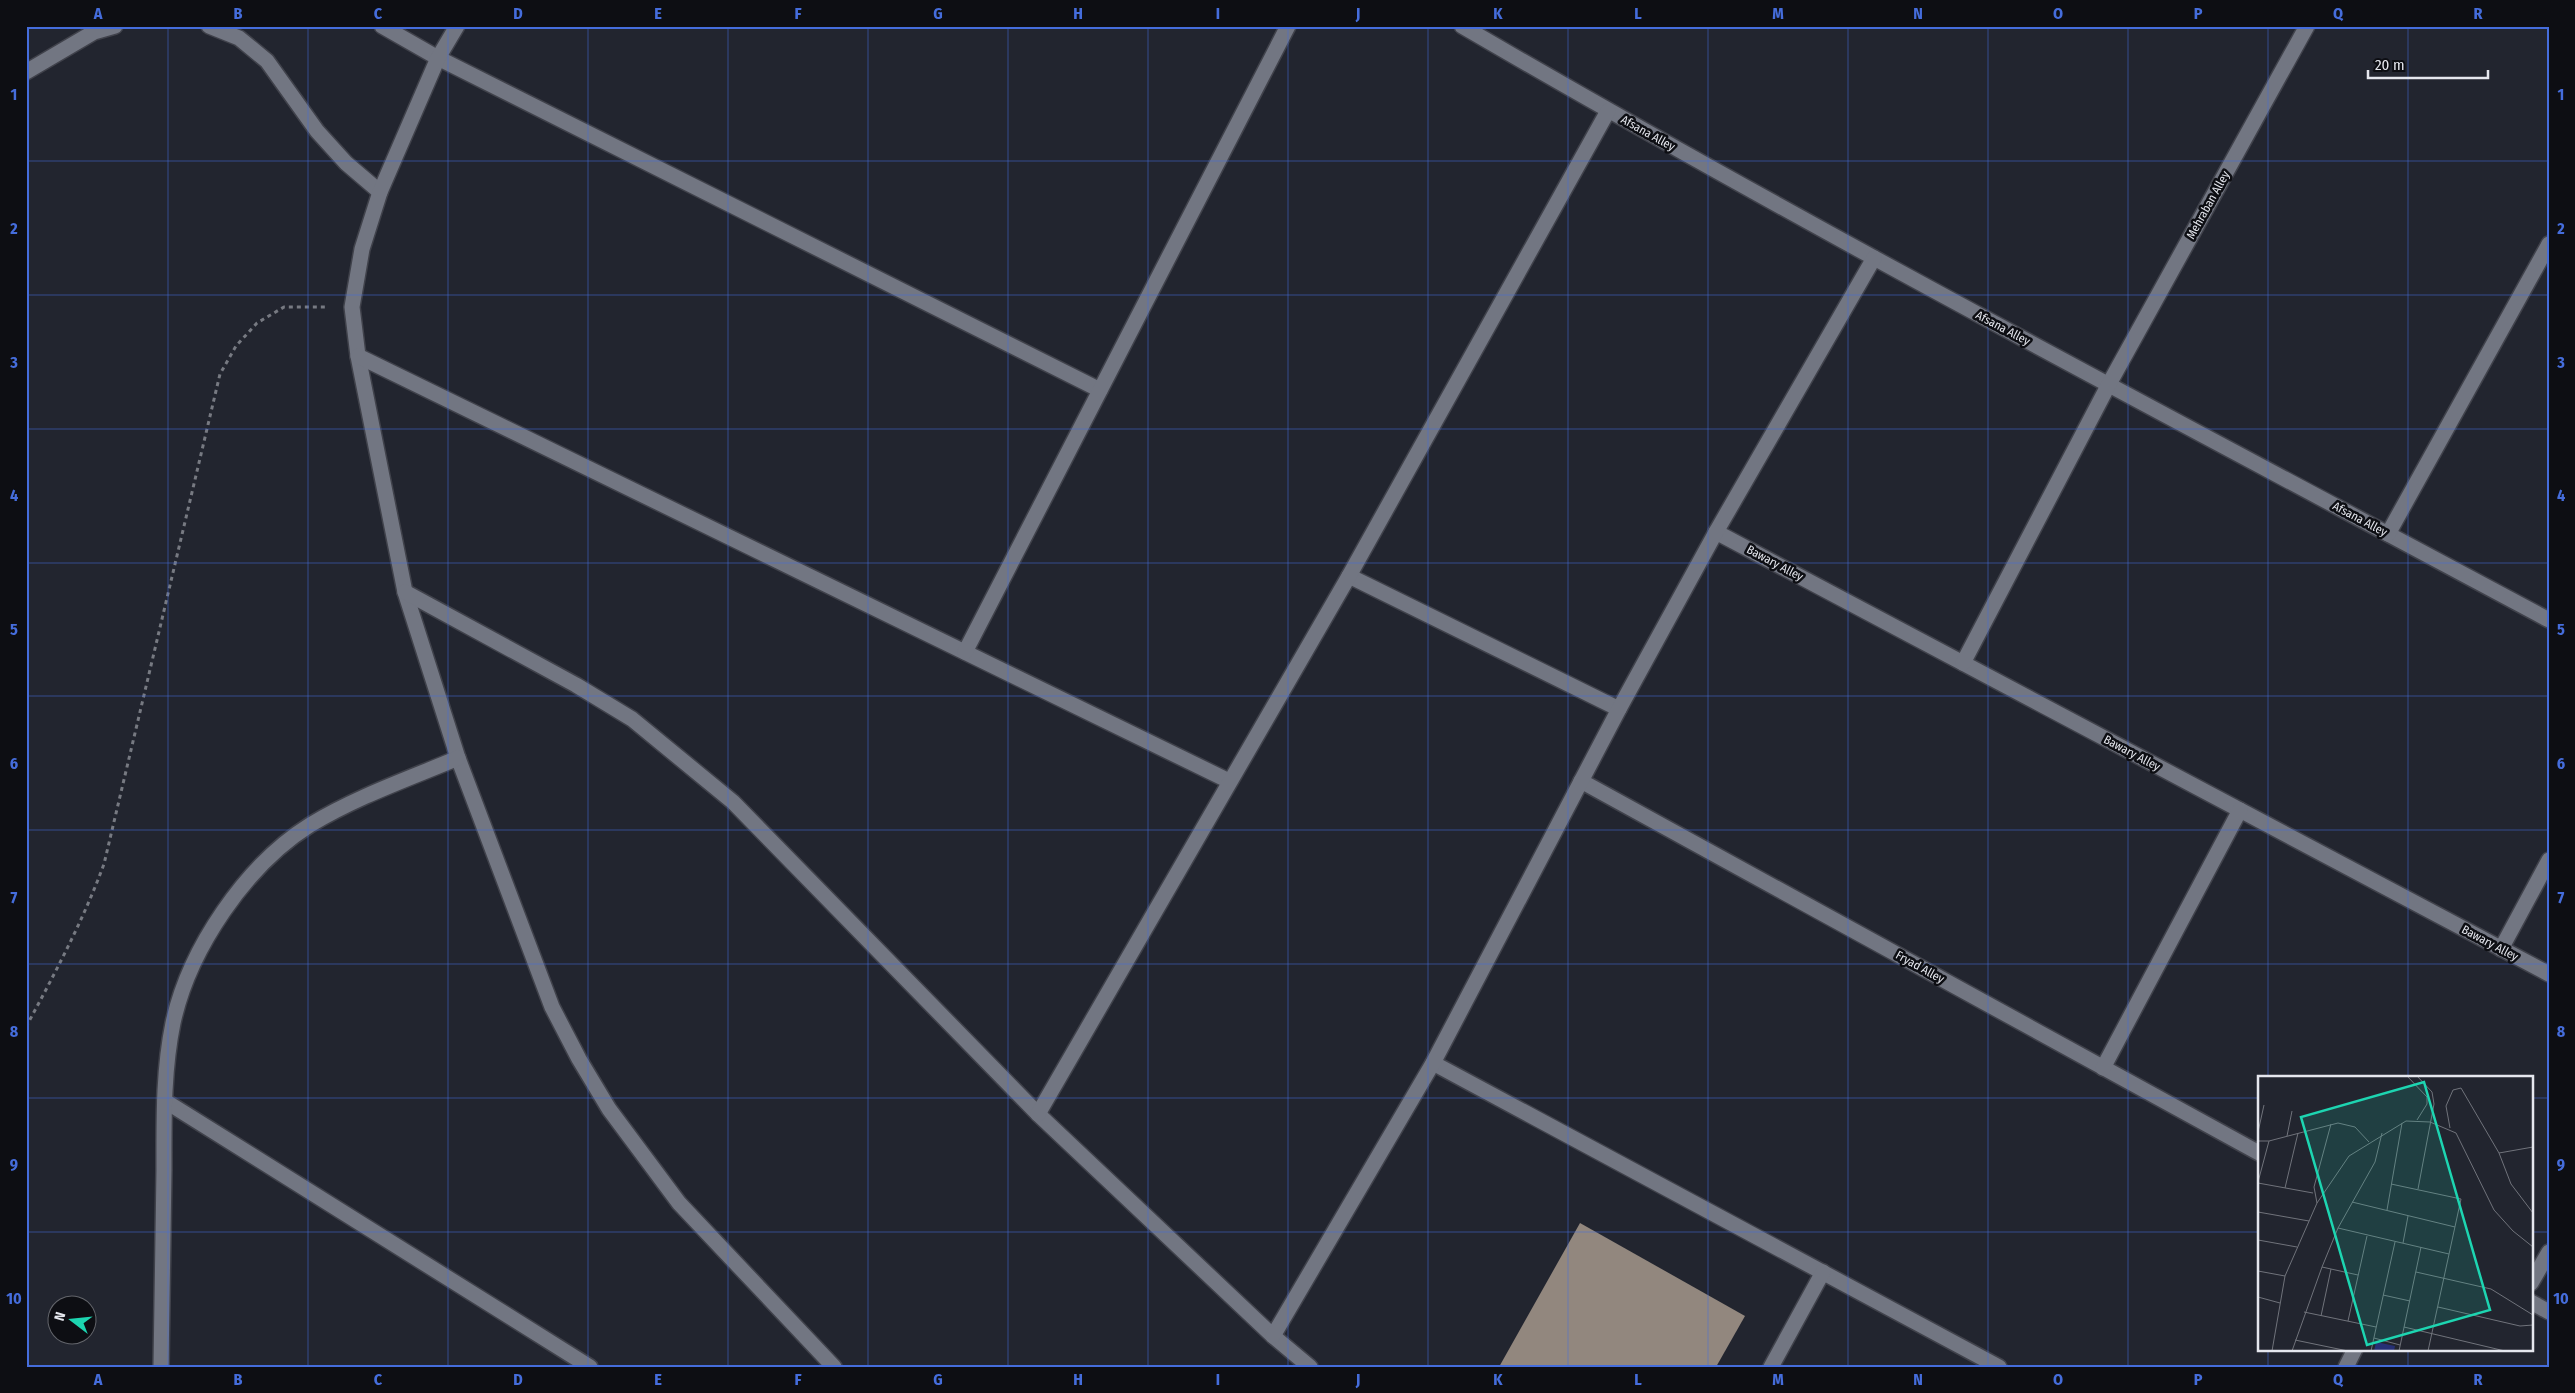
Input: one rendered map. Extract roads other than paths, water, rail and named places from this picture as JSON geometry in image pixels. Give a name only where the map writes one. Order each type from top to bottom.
[{"type":"street","points":[[26,72],[94,32],[115,26]]},
{"type":"street","points":[[209,26],[239,38],[267,61],[317,131],[346,163],[380,192]]},
{"type":"street","points":[[382,26],[438,58],[1100,390]]},
{"type":"street","points":[[457,26],[438,58],[380,192],[362,249],[352,307],[358,356],[405,592],[458,758],[552,1007],[579,1059],[609,1109],[679,1203],[834,1367]]},
{"type":"street","points":[[965,652],[1288,26]]},
{"type":"street","name":"Afsana Alley","points":[[1462,26],[1608,111],[1874,258],[2549,620]]},
{"type":"street","name":"Mehraban Alley","points":[[1962,663],[2109,384],[2307,26]]},
{"type":"street","points":[[1038,1114],[1348,576],[1608,111]]},
{"type":"street","points":[[2388,534],[2549,244]]},
{"type":"street","points":[[1273,1336],[1433,1063],[1619,709],[1716,532],[1874,258]]},
{"type":"street","points":[[358,356],[1229,781]]},
{"type":"street","name":"Bawary Alley","points":[[1716,532],[2549,974]]},
{"type":"street","points":[[1348,576],[1619,709]]},
{"type":"street","points":[[405,592],[576,685],[632,720],[684,760],[733,802],[1038,1114],[1273,1336],[1310,1367]]},
{"type":"street","points":[[161,1367],[165,1101],[173,1023],[192,965],[223,911],[262,864],[309,826],[364,798],[458,758]]},
{"type":"street","name":"Fryad Alley","points":[[1581,781],[2258,1152]]},
{"type":"street","points":[[2103,1068],[2240,810]]},
{"type":"street","points":[[2500,949],[2549,860]]},
{"type":"street","points":[[1433,1063],[1999,1367]]},
{"type":"street","points":[[165,1101],[590,1367]]},
{"type":"street","points":[[2532,1281],[2549,1252]]},
{"type":"street","points":[[1771,1367],[1823,1272]]},
{"type":"street","points":[[2532,1303],[2549,1312]]},
{"type":"street","points":[[2346,1367],[2354,1350]]}]
